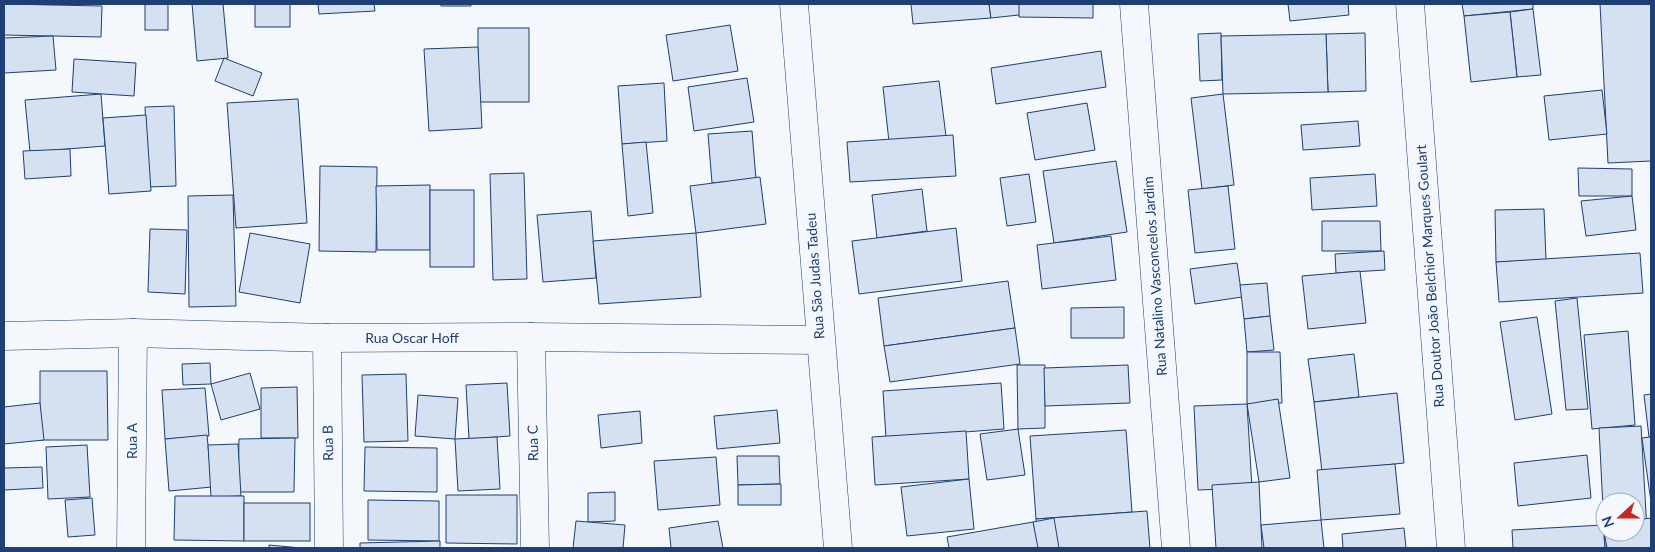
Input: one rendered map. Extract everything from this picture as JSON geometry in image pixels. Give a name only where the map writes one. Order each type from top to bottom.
[{"type":"street","name":"Rua São Judas Tadeu","points":[[794,4],[838,548]]},
{"type":"street","name":"Rua Natalino Vasconcelos Jardim","points":[[1134,4],[1176,548]]},
{"type":"street","name":"Rua Doutor João Belchior Marques Goulart","points":[[1410,4],[1451,548]]},
{"type":"street","name":"Rua Oscar Hoff","points":[[4,336],[133,333],[327,338],[531,337],[820,340]]},
{"type":"street","name":"Rua A","points":[[131,548],[133,333]]},
{"type":"street","name":"Rua C","points":[[531,337],[535,548]]},
{"type":"street","name":"Rua B","points":[[327,338],[330,548]]},
{"type":"building","points":[[4,4],[102,6],[101,37],[4,35]]},
{"type":"building","points":[[145,4],[168,4],[168,30],[145,30]]},
{"type":"building","points":[[192,4],[223,4],[228,58],[197,61]]},
{"type":"building","points":[[255,4],[290,4],[290,27],[255,27]]},
{"type":"building","points":[[318,4],[374,4],[375,11],[319,14]]},
{"type":"building","points":[[440,4],[471,4],[471,6],[441,6]]},
{"type":"building","points":[[911,4],[989,4],[991,18],[913,24]]},
{"type":"building","points":[[989,4],[1027,4],[1028,14],[991,18]]},
{"type":"building","points":[[1019,4],[1093,4],[1093,18],[1019,17]]},
{"type":"building","points":[[1288,4],[1348,4],[1349,15],[1290,21]]},
{"type":"building","points":[[1462,4],[1533,4],[1533,9],[1464,16]]},
{"type":"building","points":[[1600,4],[1651,4],[1651,161],[1608,163]]},
{"type":"building","points":[[1533,9],[1541,75],[1517,77],[1510,12]]},
{"type":"building","points":[[1510,12],[1517,77],[1471,82],[1464,16]]},
{"type":"building","points":[[730,25],[738,71],[673,81],[666,35]]},
{"type":"building","points":[[478,28],[529,28],[529,102],[478,102]]},
{"type":"building","points":[[1221,33],[1222,80],[1200,81],[1198,34]]},
{"type":"building","points":[[1365,33],[1366,91],[1328,92],[1326,34]]},
{"type":"building","points":[[1326,34],[1328,92],[1223,94],[1221,36]]},
{"type":"building","points":[[53,36],[56,70],[4,73],[4,38]]},
{"type":"building","points":[[478,47],[482,128],[429,131],[424,49]]},
{"type":"building","points":[[1101,51],[1106,87],[996,104],[991,68]]},
{"type":"building","points":[[224,58],[262,73],[253,96],[215,81]]},
{"type":"building","points":[[74,59],[136,63],[134,96],[72,92]]},
{"type":"building","points":[[747,78],[754,122],[694,131],[688,87]]},
{"type":"building","points":[[939,81],[946,136],[889,142],[883,87]]},
{"type":"building","points":[[664,83],[667,141],[622,144],[618,86]]},
{"type":"building","points":[[1602,90],[1607,134],[1549,140],[1544,96]]},
{"type":"building","points":[[101,94],[105,146],[30,152],[25,100]]},
{"type":"building","points":[[1223,94],[1234,185],[1202,189],[1191,98]]},
{"type":"building","points":[[298,99],[307,223],[236,228],[227,103]]},
{"type":"building","points":[[1087,103],[1095,150],[1035,160],[1027,113]]},
{"type":"building","points":[[174,106],[176,186],[148,187],[145,107]]},
{"type":"building","points":[[146,115],[151,191],[109,194],[103,118]]},
{"type":"building","points":[[1358,121],[1360,146],[1303,150],[1301,125]]},
{"type":"building","points":[[752,131],[756,179],[712,183],[708,134]]},
{"type":"building","points":[[953,135],[956,176],[850,182],[847,142]]},
{"type":"building","points":[[646,142],[653,213],[628,216],[622,144]]},
{"type":"building","points":[[70,149],[71,176],[25,179],[23,151]]},
{"type":"building","points":[[1116,161],[1127,232],[1054,243],[1043,171]]},
{"type":"building","points":[[320,166],[377,167],[376,252],[319,251]]},
{"type":"building","points":[[1578,168],[1632,169],[1632,196],[1579,196]]},
{"type":"building","points":[[524,173],[527,279],[493,280],[490,174]]},
{"type":"building","points":[[1029,174],[1036,222],[1007,226],[1000,178]]},
{"type":"building","points":[[1375,174],[1377,206],[1312,210],[1310,178]]},
{"type":"building","points":[[760,177],[766,224],[696,233],[690,186]]},
{"type":"building","points":[[430,185],[430,250],[377,250],[376,186]]},
{"type":"building","points":[[1228,186],[1235,249],[1195,253],[1188,190]]},
{"type":"building","points":[[922,189],[927,231],[877,238],[872,195]]},
{"type":"building","points":[[430,190],[474,190],[474,267],[430,267]]},
{"type":"building","points":[[233,195],[236,306],[189,307],[188,196]]},
{"type":"building","points":[[1632,196],[1636,230],[1586,236],[1581,201]]},
{"type":"building","points":[[1544,209],[1546,260],[1496,262],[1495,210]]},
{"type":"building","points":[[591,211],[596,278],[543,282],[537,215]]},
{"type":"building","points":[[1322,221],[1380,221],[1381,251],[1322,251]]},
{"type":"building","points":[[956,228],[962,281],[859,294],[852,241]]},
{"type":"building","points":[[150,229],[187,230],[185,294],[148,292]]},
{"type":"building","points":[[250,233],[310,244],[300,303],[239,292]]},
{"type":"building","points":[[696,233],[701,297],[599,304],[593,241]]},
{"type":"building","points":[[1111,236],[1116,280],[1042,289],[1037,245]]},
{"type":"building","points":[[1384,251],[1385,270],[1336,273],[1335,254]]},
{"type":"building","points":[[1640,253],[1643,293],[1499,302],[1496,262]]},
{"type":"building","points":[[1237,263],[1242,297],[1195,304],[1190,269]]},
{"type":"building","points":[[1360,271],[1366,323],[1308,329],[1302,276]]},
{"type":"building","points":[[1008,281],[1015,328],[884,346],[878,298]]},
{"type":"building","points":[[1267,283],[1270,316],[1244,319],[1240,285]]},
{"type":"building","points":[[1577,298],[1588,409],[1566,410],[1555,301]]},
{"type":"building","points":[[1124,307],[1124,338],[1071,338],[1071,308]]},
{"type":"building","points":[[1270,316],[1274,350],[1247,352],[1244,319]]},
{"type":"building","points":[[1537,317],[1552,414],[1515,420],[1500,322]]},
{"type":"building","points":[[1015,328],[1020,364],[890,382],[884,346]]},
{"type":"building","points":[[1628,331],[1635,425],[1592,429],[1584,335]]},
{"type":"building","points":[[1247,352],[1280,352],[1282,403],[1247,404]]},
{"type":"building","points":[[1354,354],[1359,397],[1314,402],[1308,359]]},
{"type":"building","points":[[210,363],[211,384],[183,385],[182,364]]},
{"type":"building","points":[[1017,365],[1045,365],[1045,428],[1018,429]]},
{"type":"building","points":[[1128,365],[1130,403],[1045,406],[1044,368]]},
{"type":"building","points":[[40,371],[107,371],[108,440],[40,440]]},
{"type":"building","points":[[250,373],[260,409],[221,420],[211,384]]},
{"type":"building","points":[[406,374],[408,441],[364,442],[362,375]]},
{"type":"building","points":[[507,383],[510,436],[469,439],[466,385]]},
{"type":"building","points":[[1001,383],[1004,429],[886,438],[883,391]]},
{"type":"building","points":[[297,387],[298,438],[261,438],[261,388]]},
{"type":"building","points":[[205,388],[209,436],[165,439],[162,390]]},
{"type":"building","points":[[1397,393],[1404,463],[1322,472],[1314,402]]},
{"type":"building","points":[[1651,394],[1651,437],[1649,437],[1644,395]]},
{"type":"building","points":[[418,395],[458,398],[455,439],[415,436]]},
{"type":"building","points":[[1278,399],[1290,478],[1259,482],[1247,404]]},
{"type":"building","points":[[40,403],[44,440],[4,444],[4,407]]},
{"type":"building","points":[[1247,404],[1252,488],[1198,490],[1194,406]]},
{"type":"building","points":[[777,410],[780,443],[717,449],[714,416]]},
{"type":"building","points":[[640,411],[642,443],[601,448],[598,415]]},
{"type":"building","points":[[1641,426],[1645,492],[1602,492],[1599,428]]},
{"type":"building","points":[[1018,429],[1025,475],[987,480],[980,434]]},
{"type":"building","points":[[1126,430],[1132,512],[1036,519],[1030,436]]},
{"type":"building","points":[[966,431],[969,479],[875,485],[872,437]]},
{"type":"building","points":[[207,435],[212,487],[169,491],[165,439]]},
{"type":"building","points":[[497,437],[500,489],[458,491],[455,439]]},
{"type":"building","points":[[1651,437],[1651,502],[1642,438]]},
{"type":"building","points":[[295,438],[294,492],[238,492],[239,439]]},
{"type":"building","points":[[238,444],[241,496],[211,497],[208,445]]},
{"type":"building","points":[[87,445],[90,497],[48,499],[46,447]]},
{"type":"building","points":[[365,447],[437,448],[437,492],[364,491]]},
{"type":"building","points":[[1587,455],[1591,498],[1518,506],[1514,463]]},
{"type":"building","points":[[737,456],[779,456],[780,484],[738,485]]},
{"type":"building","points":[[716,457],[720,505],[658,510],[654,461]]},
{"type":"building","points":[[1395,464],[1400,514],[1321,520],[1317,470]]},
{"type":"building","points":[[42,467],[43,488],[4,490],[4,468]]},
{"type":"building","points":[[969,479],[974,529],[907,536],[901,487]]},
{"type":"building","points":[[1259,482],[1262,548],[1216,548],[1212,485]]},
{"type":"building","points":[[781,484],[781,505],[738,505],[738,485]]},
{"type":"building","points":[[615,492],[615,521],[588,522],[588,493]]},
{"type":"building","points":[[446,495],[517,495],[517,544],[446,543]]},
{"type":"building","points":[[175,496],[244,496],[244,541],[174,540]]},
{"type":"building","points":[[1645,496],[1648,548],[1605,548],[1605,542],[1645,542]]},
{"type":"building","points":[[92,498],[95,535],[68,537],[65,500]]},
{"type":"building","points":[[368,500],[439,501],[439,541],[368,540]]},
{"type":"building","points":[[244,503],[310,503],[310,541],[244,541]]},
{"type":"building","points":[[1147,511],[1150,548],[1038,548],[1036,519]]},
{"type":"building","points":[[1054,518],[1059,548],[1037,548],[1033,522]]},
{"type":"building","points":[[1651,518],[1651,548],[1607,548],[1606,542],[1645,542],[1645,519]]},
{"type":"building","points":[[1321,520],[1324,548],[1264,548],[1261,525]]},
{"type":"building","points":[[576,521],[625,525],[623,548],[573,548]]},
{"type":"building","points":[[718,521],[723,548],[671,548],[669,528]]},
{"type":"building","points":[[1033,522],[1038,548],[949,548],[947,537]]},
{"type":"building","points":[[1595,525],[1595,542],[1604,542],[1605,548],[1513,548],[1512,530]]},
{"type":"building","points":[[1404,528],[1406,548],[1343,548],[1342,534]]},
{"type":"building","points":[[440,541],[440,548],[360,548],[360,543]]},
{"type":"building","points":[[269,545],[301,548],[269,548]]}]
